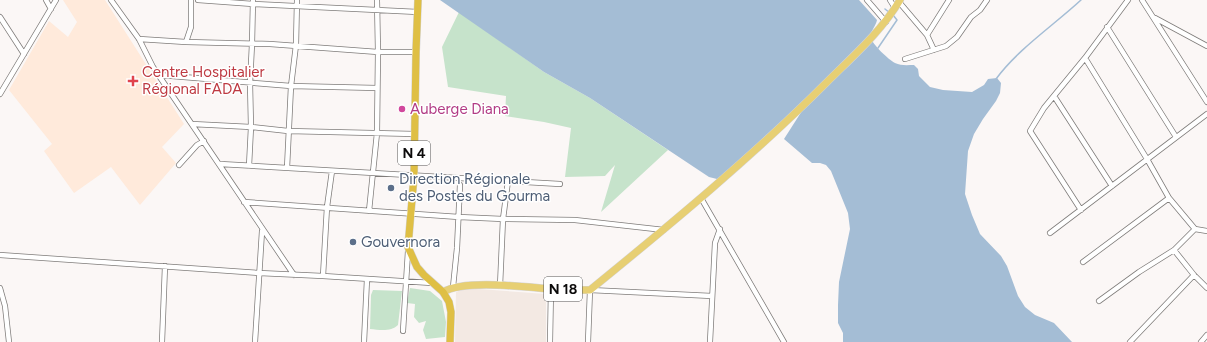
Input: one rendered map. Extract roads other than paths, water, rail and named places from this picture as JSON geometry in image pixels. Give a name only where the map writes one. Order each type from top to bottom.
[{"type":"highway","name":"N 4","points":[[418,0],[414,176],[408,247],[417,267],[447,297],[450,306],[450,342]]},
{"type":"main road","name":"N 18","points":[[443,292],[453,287],[465,285],[590,290],[701,198],[802,106],[894,10]]},
{"type":"street","points":[[46,0],[51,9]]},
{"type":"street","points":[[0,94],[1,89],[56,0]]},
{"type":"street","points":[[111,0],[139,39],[153,67],[220,164],[262,230],[294,275]]},
{"type":"street","points":[[186,42],[190,27],[191,0]]},
{"type":"street","points":[[198,0],[418,12]]},
{"type":"street","points":[[287,168],[291,86],[296,45],[297,0]]},
{"type":"street","points":[[369,211],[377,133],[377,0]]},
{"type":"street","points":[[867,0],[894,10],[927,35],[934,50]]},
{"type":"street","points":[[890,0],[894,10]]},
{"type":"street","points":[[927,35],[949,0]]},
{"type":"street","points":[[905,59],[946,46],[957,37],[971,17],[980,10],[988,0]]},
{"type":"street","points":[[1081,210],[1030,131],[1044,108],[1085,58],[1128,0]]},
{"type":"street","points":[[1142,0],[1207,102]]},
{"type":"street","points":[[249,166],[253,2]]},
{"type":"street","points":[[0,17],[24,54]]},
{"type":"street","points":[[1154,18],[1207,46]]},
{"type":"street","points":[[1107,27],[1176,137]]},
{"type":"street","points":[[139,39],[186,42],[296,45],[378,52],[416,52]]},
{"type":"street","points":[[1085,58],[1147,159],[1169,198],[1195,229],[1207,231]]},
{"type":"street","points":[[159,75],[291,86],[377,88]]},
{"type":"street","points":[[1054,96],[1112,186]]},
{"type":"street","points":[[1050,232],[1207,114]]},
{"type":"street","points":[[192,124],[251,127],[288,131],[415,134]]},
{"type":"street","points":[[179,165],[196,145],[204,141]]},
{"type":"street","points":[[220,164],[560,184]]},
{"type":"street","points":[[322,276],[327,207],[332,171]]},
{"type":"street","points":[[500,286],[503,219],[508,181]]},
{"type":"street","points":[[453,287],[460,185]]},
{"type":"street","points":[[701,198],[784,342]]},
{"type":"street","points":[[1084,262],[1169,198]]},
{"type":"street","points":[[244,202],[459,217],[575,220],[664,230]]},
{"type":"street","points":[[710,342],[714,243],[720,229]]},
{"type":"street","points":[[1099,301],[1139,272],[1174,250],[1195,229]]},
{"type":"street","points":[[255,342],[262,230]]},
{"type":"street","points":[[403,331],[408,247]]},
{"type":"street","points":[[1174,250],[1194,275],[1207,288]]},
{"type":"street","points":[[0,255],[259,273],[432,283]]},
{"type":"street","points":[[162,342],[165,266]]},
{"type":"street","points":[[1130,342],[1194,275]]},
{"type":"street","points":[[364,342],[367,279]]},
{"type":"street","points":[[0,288],[5,306],[9,342]]},
{"type":"street","points":[[550,342],[551,289]]},
{"type":"street","points":[[588,342],[590,290],[712,296]]},
{"type":"street","points":[[1201,342],[1207,335]]},
{"type":"water","points":[[440,0],[859,0],[877,20],[871,35],[874,44],[895,63],[902,65],[914,65],[918,69],[919,76],[930,87],[943,90],[972,92],[984,85],[988,79],[997,78],[1001,83],[1000,93],[974,134],[968,151],[965,194],[980,234],[1001,256],[1007,266],[1018,296],[1025,307],[1035,315],[1054,323],[1072,342],[843,342],[843,333],[838,323],[838,305],[839,282],[850,229],[848,213],[831,171],[826,165],[812,163],[784,139],[807,103],[721,180],[709,177],[590,98],[544,72]]},
{"type":"waterway","points":[[996,79],[1025,47],[1081,0]]},
{"type":"waterway","points":[[885,9],[890,13]]},
{"type":"waterway","points":[[878,48],[897,20],[893,15]]},
{"type":"place","name":"Centre Hospitalier Régional FADA","points":[[133,81]]},
{"type":"place","name":"Auberge Diana","points":[[402,109]]},
{"type":"place","name":"Direction Régionale des Postes du Gourma","points":[[391,188]]},
{"type":"place","name":"Gouvernora","points":[[353,242]]}]
